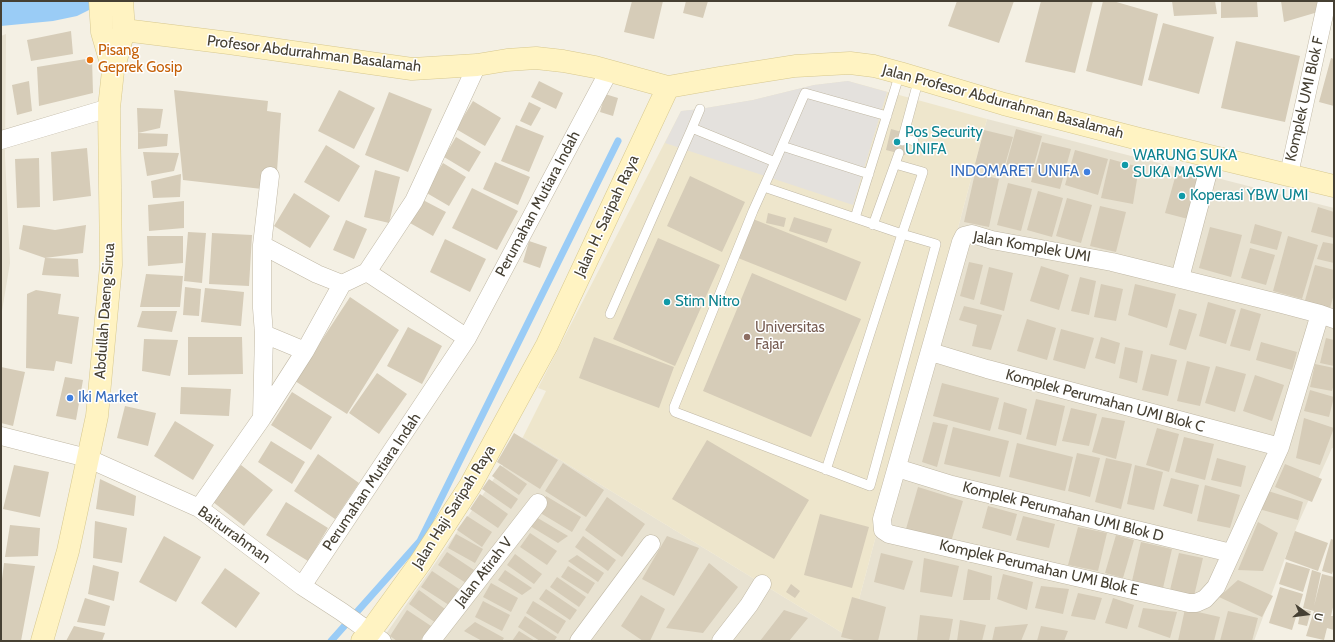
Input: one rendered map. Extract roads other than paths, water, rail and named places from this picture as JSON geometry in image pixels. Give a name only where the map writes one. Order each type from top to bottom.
[{"type":"main road","points":[[100,1],[102,32],[113,71]]},
{"type":"main road","name":"Abdullah Daeng Sirua","points":[[42,641],[68,550],[96,416],[111,265],[109,108],[113,71],[124,30],[122,1]]},
{"type":"main road","name":"Profesor Abdurrahman Basalamah","points":[[124,30],[229,43],[412,69],[477,65],[507,60],[536,58],[563,61],[634,77],[661,85]]},
{"type":"main road","name":"Jalan Profesor Abdurrahman Basalamah","points":[[661,85],[719,78],[795,66],[850,63],[874,66],[910,75],[1012,106],[1212,157],[1289,174],[1334,186]]},
{"type":"main road","name":"Jalan H. Saripah Raya","points":[[547,345],[661,85]]},
{"type":"main road","name":"Jalan Haji Saripah Raya","points":[[371,638],[470,486],[547,345]]},
{"type":"street","name":"Komplek UMI Blok F","points":[[1289,174],[1327,1]]},
{"type":"street","points":[[199,508],[262,418],[305,351],[342,284],[367,272],[414,201],[477,65]]},
{"type":"street","name":"Perumahan Mutiara Indah","points":[[302,586],[467,338],[609,71]]},
{"type":"street","points":[[1,140],[109,108]]},
{"type":"street","points":[[1180,278],[1212,157]]},
{"type":"street","points":[[262,418],[264,334],[262,308],[262,245],[270,176]]},
{"type":"street","name":"Jalan Komplek UMI","points":[[889,534],[883,530],[882,524],[961,242],[964,236],[972,234],[992,240],[1112,262],[1327,316]]},
{"type":"street","points":[[262,245],[317,274],[342,284]]},
{"type":"street","points":[[367,272],[467,338]]},
{"type":"street","points":[[1231,553],[1280,447],[1327,316]]},
{"type":"street","points":[[264,334],[305,351]]},
{"type":"street","name":"Komplek Perumahan UMI Blok C","points":[[931,352],[987,370],[1280,447]]},
{"type":"street","name":"Baiturrahman","points":[[1,436],[86,458],[199,508],[302,586],[342,612],[371,638]]},
{"type":"street","name":"Komplek Perumahan UMI Blok D","points":[[897,468],[952,485],[1231,553]]},
{"type":"street","name":"Jalan Atirah V","points":[[431,641],[538,503]]},
{"type":"street","name":"Komplek Perumahan UMI Blok E","points":[[889,534],[1189,602],[1200,602],[1216,587],[1231,553]]},
{"type":"street","points":[[579,641],[651,544]]},
{"type":"street","points":[[721,641],[749,605],[762,584]]},
{"type":"lane","points":[[856,218],[887,116],[910,75]]},
{"type":"lane","points":[[910,75],[903,140],[914,141]]},
{"type":"lane","points":[[764,187],[873,225],[936,244],[870,486],[675,412],[674,407],[750,218],[805,94],[887,116]]},
{"type":"lane","points":[[610,314],[700,109]]},
{"type":"lane","points":[[692,128],[775,162]]},
{"type":"lane","points":[[782,146],[869,174]]},
{"type":"lane","points":[[873,225],[899,153]]},
{"type":"lane","points":[[826,470],[923,172],[895,164]]},
{"type":"water","points":[[1,1],[93,1],[93,8],[77,16],[53,21],[1,26]]},
{"type":"waterway","points":[[331,641],[420,541],[618,141]]},
{"type":"place","name":"Pisang Geprek Gosip","points":[[90,60]]},
{"type":"place","name":"Pos Security UNIFA","points":[[897,142]]},
{"type":"place","name":"WARUNG SUKA SUKA MASWI","points":[[1125,165]]},
{"type":"place","name":"INDOMARET UNIFA","points":[[1087,172]]},
{"type":"place","name":"Koperasi YBW UMI","points":[[1182,196]]},
{"type":"place","name":"Stim Nitro","points":[[667,302]]},
{"type":"place","name":"Universitas Fajar","points":[[747,337]]},
{"type":"place","name":"Iki Market","points":[[70,398]]}]
